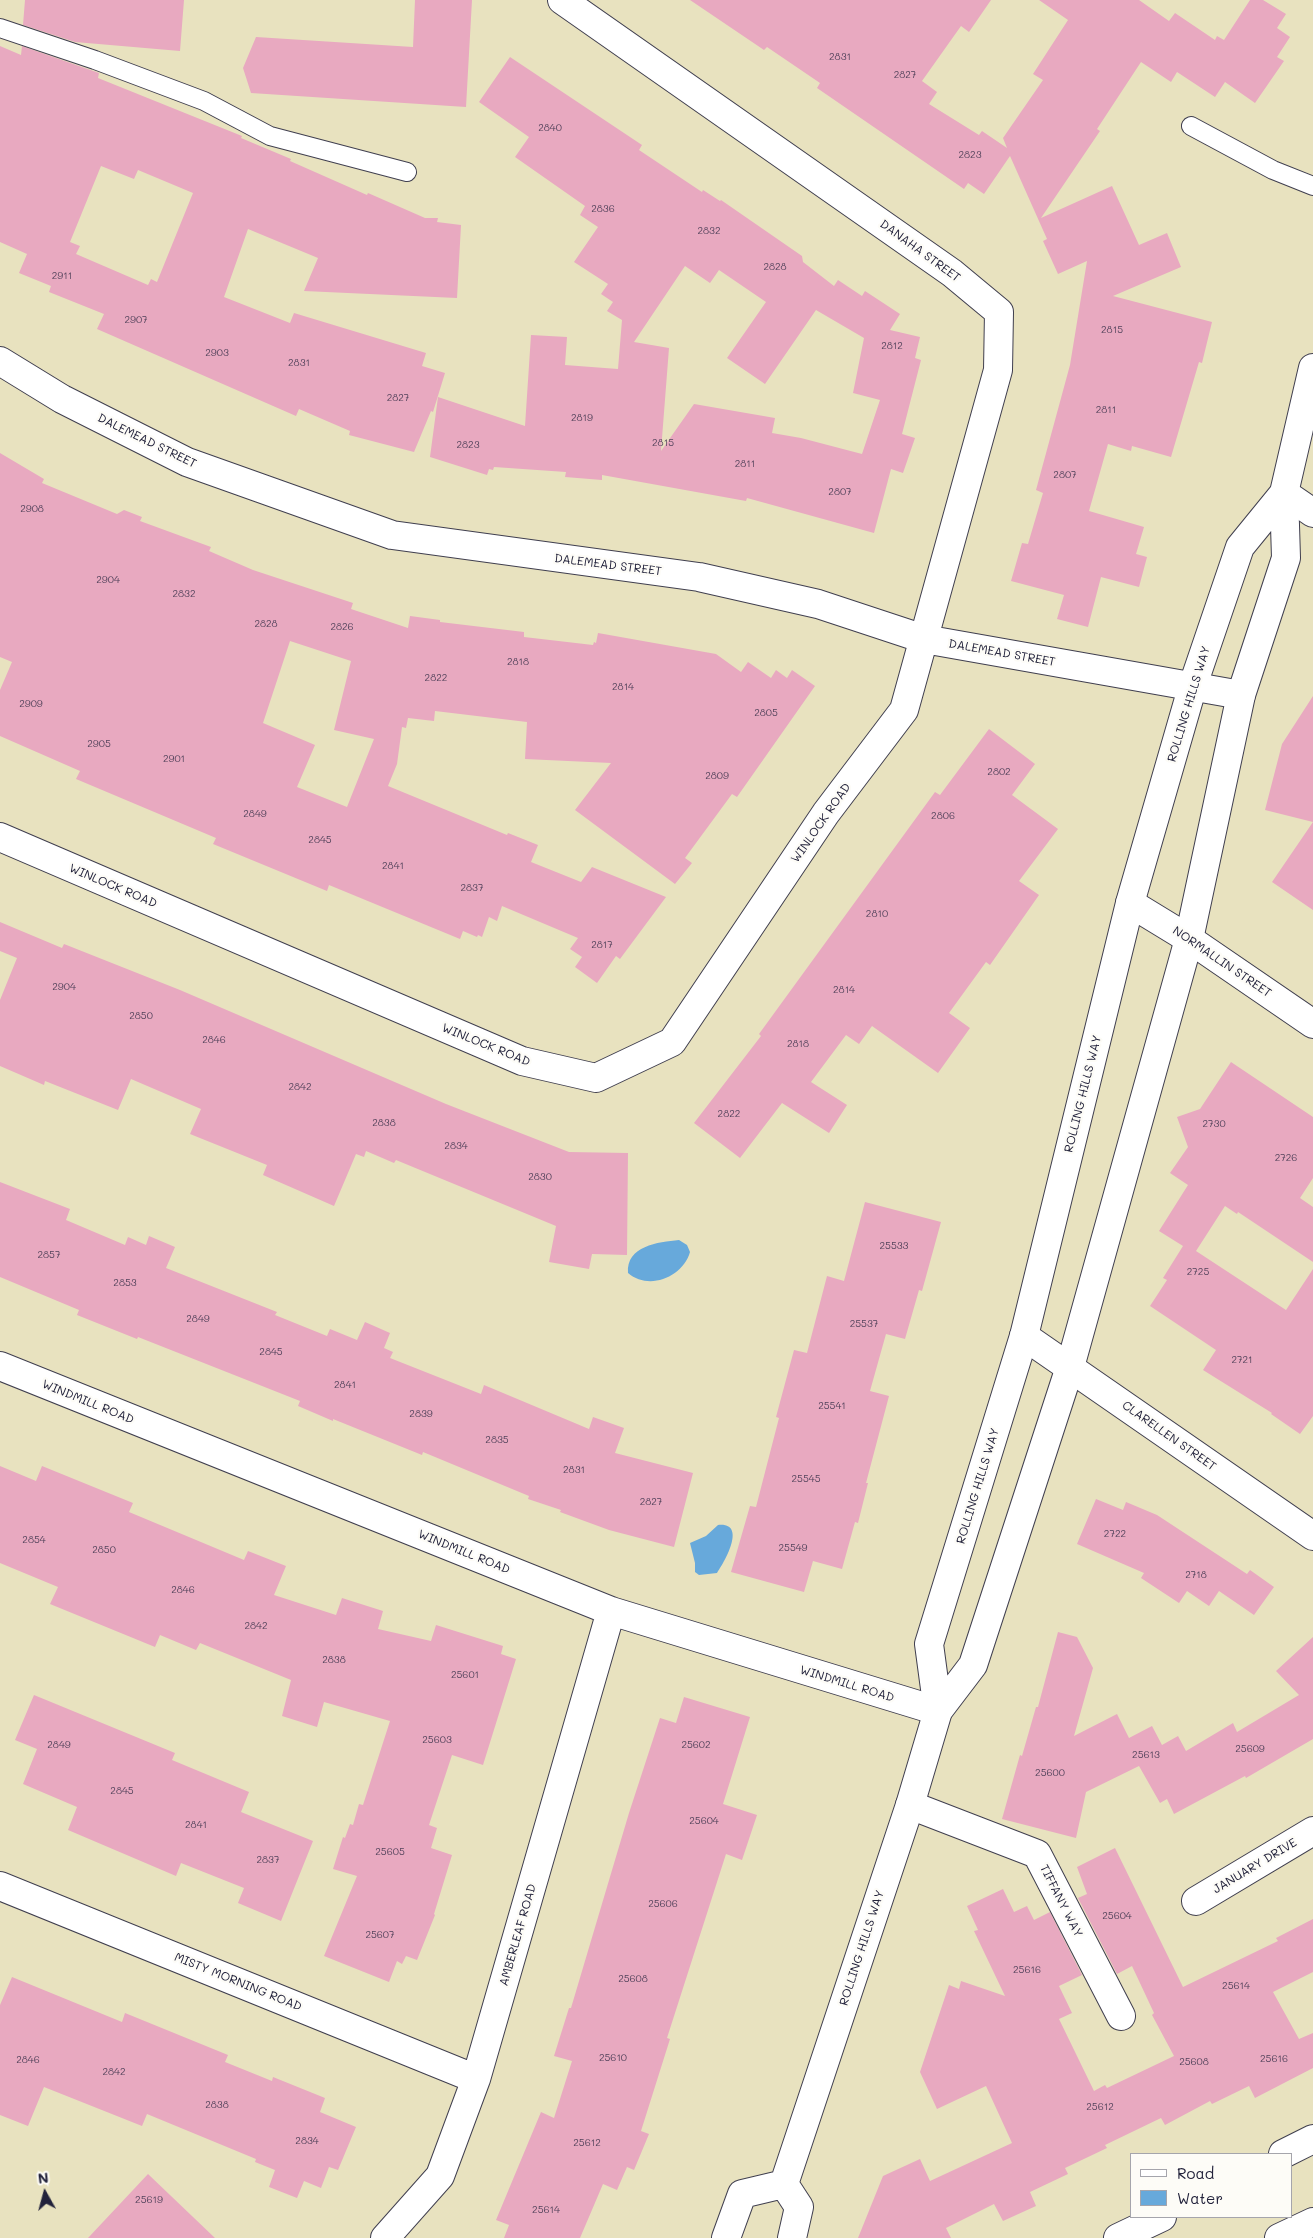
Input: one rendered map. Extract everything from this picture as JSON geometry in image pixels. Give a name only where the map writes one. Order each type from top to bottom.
[{"type":"street","name":"DANAHA STREET","points":[[562,0],[952,273],[999,312],[998,370],[924,639]]},
{"type":"street","name":"DALEMEAD STREET","points":[[0,361],[62,400],[187,462],[392,535],[699,577],[818,604],[924,639],[1241,695]]},
{"type":"street","name":"ROLLING HILLS WAY","points":[[784,2184],[910,1805],[938,1712],[973,1664],[1070,1367],[1189,939],[1241,695],[1286,558],[1284,493],[1313,368]]},
{"type":"street","name":"ROLLING HILLS WAY","points":[[938,1712],[929,1644],[1024,1336],[1130,903],[1193,685],[1240,547],[1284,493]]},
{"type":"street","points":[[1284,493],[1313,513]]},
{"type":"street","name":"WINLOCK ROAD","points":[[0,836],[522,1061],[596,1078],[672,1042],[826,813],[904,710],[924,639]]},
{"type":"street","name":"NORMALLIN STREET","points":[[1130,903],[1189,939],[1313,1024]]},
{"type":"street","name":"CLARELLEN STREET","points":[[1024,1336],[1313,1536]]},
{"type":"street","name":"WINDMILL ROAD","points":[[0,1366],[611,1611],[938,1712]]},
{"type":"street","name":"AMBERLEAF ROAD","points":[[385,2238],[440,2176],[476,2079],[611,1611]]},
{"type":"street","name":"TIFFANY WAY","points":[[910,1805],[1037,1854],[1121,2016]]},
{"type":"street","name":"JANUARY DRIVE","points":[[1196,1901],[1313,1831]]},
{"type":"street","name":"MISTY MORNING ROAD","points":[[0,1886],[476,2079]]},
{"type":"street","points":[[1286,2153],[1313,2139]]},
{"type":"street","points":[[726,2238],[742,2194],[784,2184],[799,2207],[792,2238]]},
{"type":"street","points":[[1279,2238],[1313,2222]]},
{"type":"street","points":[[1118,2238],[1152,2227]]},
{"type":"lane","points":[[0,28],[95,60],[204,102],[270,136],[407,172]]},
{"type":"lane","points":[[1192,126],[1273,170],[1313,186]]},
{"type":"water","points":[[679,1240],[687,1245],[690,1252],[686,1261],[673,1274],[664,1279],[646,1281],[628,1273],[632,1257],[638,1251],[653,1244]]},
{"type":"water","points":[[718,1525],[727,1526],[731,1530],[733,1536],[728,1553],[717,1573],[699,1575],[695,1572],[695,1563],[690,1543],[706,1536]]},
{"type":"building","points":[[25,0],[184,0],[180,51],[75,42],[23,25]]},
{"type":"building","points":[[415,0],[472,0],[466,107],[251,93],[243,68],[256,37],[413,47]]},
{"type":"building","points":[[690,0],[991,0],[969,32],[961,26],[922,81],[937,92],[929,104],[979,135],[982,131],[1007,148],[1003,138],[1043,80],[1033,74],[1068,20],[1039,0],[1139,0],[1169,21],[1175,13],[1215,40],[1217,36],[1224,40],[1250,0],[1263,0],[1286,14],[1277,28],[1290,37],[1277,57],[1284,61],[1255,103],[1225,82],[1215,97],[1177,72],[1171,82],[1141,62],[1097,129],[1100,131],[1041,218],[1112,186],[1139,245],[1167,233],[1181,267],[1113,296],[1212,322],[1202,363],[1199,362],[1171,457],[1132,446],[1131,451],[1108,444],[1089,511],[1144,527],[1136,554],[1147,557],[1139,587],[1101,577],[1088,627],[1057,619],[1064,595],[1011,581],[1022,543],[1028,544],[1043,493],[1036,490],[1070,365],[1087,261],[1058,274],[1043,241],[1047,239],[1010,156],[984,194],[968,183],[964,189],[817,88],[820,83],[767,47],[764,50]]},
{"type":"building","points":[[0,46],[21,55],[22,46],[99,73],[98,78],[242,136],[241,138],[367,195],[368,193],[425,218],[438,218],[437,222],[461,225],[457,298],[304,291],[318,258],[248,229],[224,297],[290,323],[294,313],[426,353],[422,366],[445,373],[433,412],[431,411],[414,452],[349,435],[350,431],[299,409],[296,416],[97,329],[104,314],[49,292],[51,286],[19,273],[27,254],[0,242]],"holes":[[[101,166],[134,179],[138,170],[193,193],[157,282],[151,279],[148,285],[76,254],[80,246],[70,242]]]},
{"type":"building","points":[[510,57],[642,145],[639,150],[702,192],[703,190],[721,200],[802,256],[803,262],[834,286],[838,280],[862,296],[865,291],[900,314],[890,330],[920,337],[915,358],[921,360],[902,434],[915,438],[903,473],[891,469],[874,533],[747,498],[746,501],[602,475],[602,480],[565,477],[566,472],[494,467],[493,470],[489,469],[487,475],[430,457],[438,397],[525,426],[531,335],[567,337],[565,365],[618,369],[622,320],[607,311],[613,302],[601,294],[608,284],[574,262],[598,227],[580,215],[585,206],[515,157],[529,137],[479,102]],"holes":[[[685,266],[710,283],[719,270],[766,302],[727,358],[765,384],[816,310],[864,338],[853,393],[880,400],[862,454],[801,438],[772,433],[775,418],[694,404],[661,451],[669,348],[634,342]]]},
{"type":"building","points":[[0,453],[44,479],[42,483],[117,514],[124,510],[142,517],[140,521],[211,547],[209,551],[253,570],[353,603],[351,609],[408,628],[410,616],[440,620],[440,622],[524,632],[524,637],[593,645],[594,642],[596,643],[598,633],[716,654],[741,672],[748,662],[771,678],[776,670],[787,678],[792,670],[815,686],[737,797],[732,794],[685,858],[692,863],[675,884],[575,810],[611,763],[525,759],[527,722],[435,711],[434,721],[408,718],[406,728],[402,727],[397,764],[388,786],[507,835],[508,833],[538,845],[531,862],[581,882],[592,867],[666,897],[620,959],[616,956],[597,983],[575,967],[582,957],[570,949],[578,938],[502,906],[497,921],[489,917],[482,937],[478,935],[477,937],[463,931],[460,939],[329,885],[327,891],[213,844],[216,838],[76,779],[80,771],[0,736],[0,690],[12,662],[0,657]],"holes":[[[290,641],[351,661],[334,730],[374,739],[347,807],[297,787],[315,745],[263,723]]]},
{"type":"building","points":[[1313,696],[1313,822],[1265,810],[1282,744]]},
{"type":"building","points":[[989,729],[1035,764],[1012,795],[1058,829],[1019,881],[1039,895],[990,965],[986,962],[949,1013],[970,1028],[938,1073],[872,1026],[859,1044],[846,1035],[811,1082],[847,1105],[829,1133],[782,1103],[740,1158],[694,1123],[761,1036],[759,1034],[935,792],[940,795]]},
{"type":"building","points":[[1313,822],[1313,910],[1272,882]]},
{"type":"building","points":[[0,922],[62,948],[64,944],[180,990],[446,1104],[569,1152],[628,1153],[627,1255],[592,1254],[589,1269],[549,1262],[556,1226],[396,1160],[394,1163],[366,1151],[364,1157],[356,1154],[334,1206],[263,1175],[267,1165],[190,1134],[201,1109],[131,1079],[118,1110],[45,1081],[44,1085],[0,1066],[0,1000],[17,958],[0,951]]},
{"type":"building","points":[[1231,1062],[1313,1117],[1313,1178],[1300,1198],[1313,1207],[1313,1262],[1238,1212],[1237,1214],[1225,1206],[1196,1251],[1286,1310],[1313,1269],[1313,1416],[1300,1434],[1272,1413],[1203,1370],[1216,1350],[1150,1306],[1167,1280],[1163,1278],[1183,1246],[1159,1231],[1188,1185],[1170,1173],[1188,1147],[1177,1117],[1200,1109]]},
{"type":"building","points":[[0,1182],[70,1209],[66,1220],[125,1245],[128,1237],[146,1245],[149,1236],[175,1247],[166,1268],[277,1312],[275,1315],[327,1336],[330,1329],[357,1340],[365,1322],[390,1333],[384,1348],[393,1352],[390,1358],[481,1394],[484,1385],[589,1429],[593,1417],[624,1428],[615,1453],[693,1473],[674,1547],[609,1530],[560,1512],[561,1510],[528,1499],[529,1496],[423,1452],[422,1455],[333,1419],[333,1421],[298,1406],[300,1401],[77,1315],[79,1310],[0,1277]]},
{"type":"building","points":[[865,1202],[941,1222],[922,1291],[919,1290],[905,1339],[886,1334],[870,1391],[889,1396],[866,1483],[868,1483],[858,1523],[855,1522],[842,1569],[813,1561],[804,1592],[731,1572],[750,1506],[756,1507],[779,1418],[776,1417],[794,1350],[807,1353],[827,1276],[844,1281]]},
{"type":"building","points":[[0,1466],[36,1481],[42,1466],[133,1503],[129,1512],[244,1560],[248,1551],[286,1566],[274,1595],[336,1615],[342,1598],[383,1611],[378,1629],[431,1641],[436,1625],[503,1646],[501,1654],[516,1659],[483,1765],[452,1755],[429,1825],[437,1828],[431,1848],[452,1855],[435,1915],[417,1960],[406,1956],[402,1964],[397,1961],[389,1982],[324,1956],[357,1876],[333,1869],[343,1837],[345,1838],[350,1824],[353,1825],[359,1804],[363,1805],[390,1721],[324,1702],[317,1727],[282,1716],[291,1680],[200,1643],[196,1650],[160,1635],[155,1647],[50,1604],[58,1587],[0,1563]]},
{"type":"building","points":[[1096,1499],[1123,1510],[1126,1502],[1157,1515],[1247,1574],[1250,1570],[1274,1587],[1254,1615],[1219,1591],[1209,1606],[1187,1591],[1179,1603],[1141,1578],[1144,1573],[1077,1544]]},
{"type":"building","points":[[1058,1632],[1077,1637],[1093,1668],[1074,1736],[1117,1714],[1129,1738],[1152,1726],[1162,1745],[1178,1736],[1186,1751],[1233,1723],[1237,1732],[1299,1695],[1276,1671],[1313,1637],[1313,1739],[1246,1778],[1245,1776],[1174,1814],[1167,1799],[1160,1803],[1139,1766],[1086,1792],[1076,1838],[1002,1819],[1020,1755],[1022,1756],[1036,1707],[1038,1707]]},
{"type":"building","points":[[34,1695],[175,1753],[172,1760],[249,1792],[241,1812],[313,1841],[281,1921],[238,1903],[244,1888],[181,1863],[176,1876],[68,1830],[77,1807],[23,1784],[37,1749],[15,1740]]},
{"type":"building","points":[[684,1697],[750,1717],[723,1804],[757,1815],[742,1860],[726,1854],[667,2038],[670,2039],[641,2131],[649,2134],[634,2170],[627,2167],[617,2190],[603,2184],[580,2238],[504,2238],[509,2225],[496,2220],[541,2112],[554,2118],[572,2061],[554,2056],[569,2008],[571,2008],[629,1813],[660,1718],[676,1723]]},
{"type":"building","points":[[1115,1848],[1183,1987],[1278,1941],[1276,1938],[1313,1919],[1313,1972],[1273,1992],[1299,2039],[1313,2033],[1313,2068],[1255,2098],[1249,2086],[1212,2104],[1210,2101],[1165,2125],[1161,2118],[1105,2145],[1107,2148],[1065,2168],[1068,2174],[1030,2192],[1036,2206],[1003,2221],[994,2204],[946,2228],[951,2238],[858,2238],[883,2176],[920,2159],[930,2181],[1012,2143],[986,2086],[937,2109],[920,2072],[949,1985],[959,1989],[961,1981],[1005,1996],[974,1931],[978,1930],[967,1906],[1003,1889],[1014,1912],[1027,1906],[1034,1920],[1050,1912],[1082,1975],[1059,1986],[1072,2013],[1059,2019],[1094,2091],[1105,2085],[1107,2088],[1174,2056],[1152,2015],[1154,2013],[1132,1966],[1117,1974],[1078,1898],[1087,1894],[1077,1867]]},
{"type":"building","points":[[12,1977],[122,2022],[125,2013],[228,2055],[225,2062],[272,2081],[273,2077],[325,2098],[320,2112],[356,2127],[338,2170],[329,2167],[321,2188],[304,2181],[297,2198],[269,2187],[275,2170],[255,2162],[256,2159],[147,2114],[142,2126],[44,2087],[28,2126],[0,2115],[0,2005]]},
{"type":"building","points":[[148,2174],[215,2238],[88,2238]]}]
